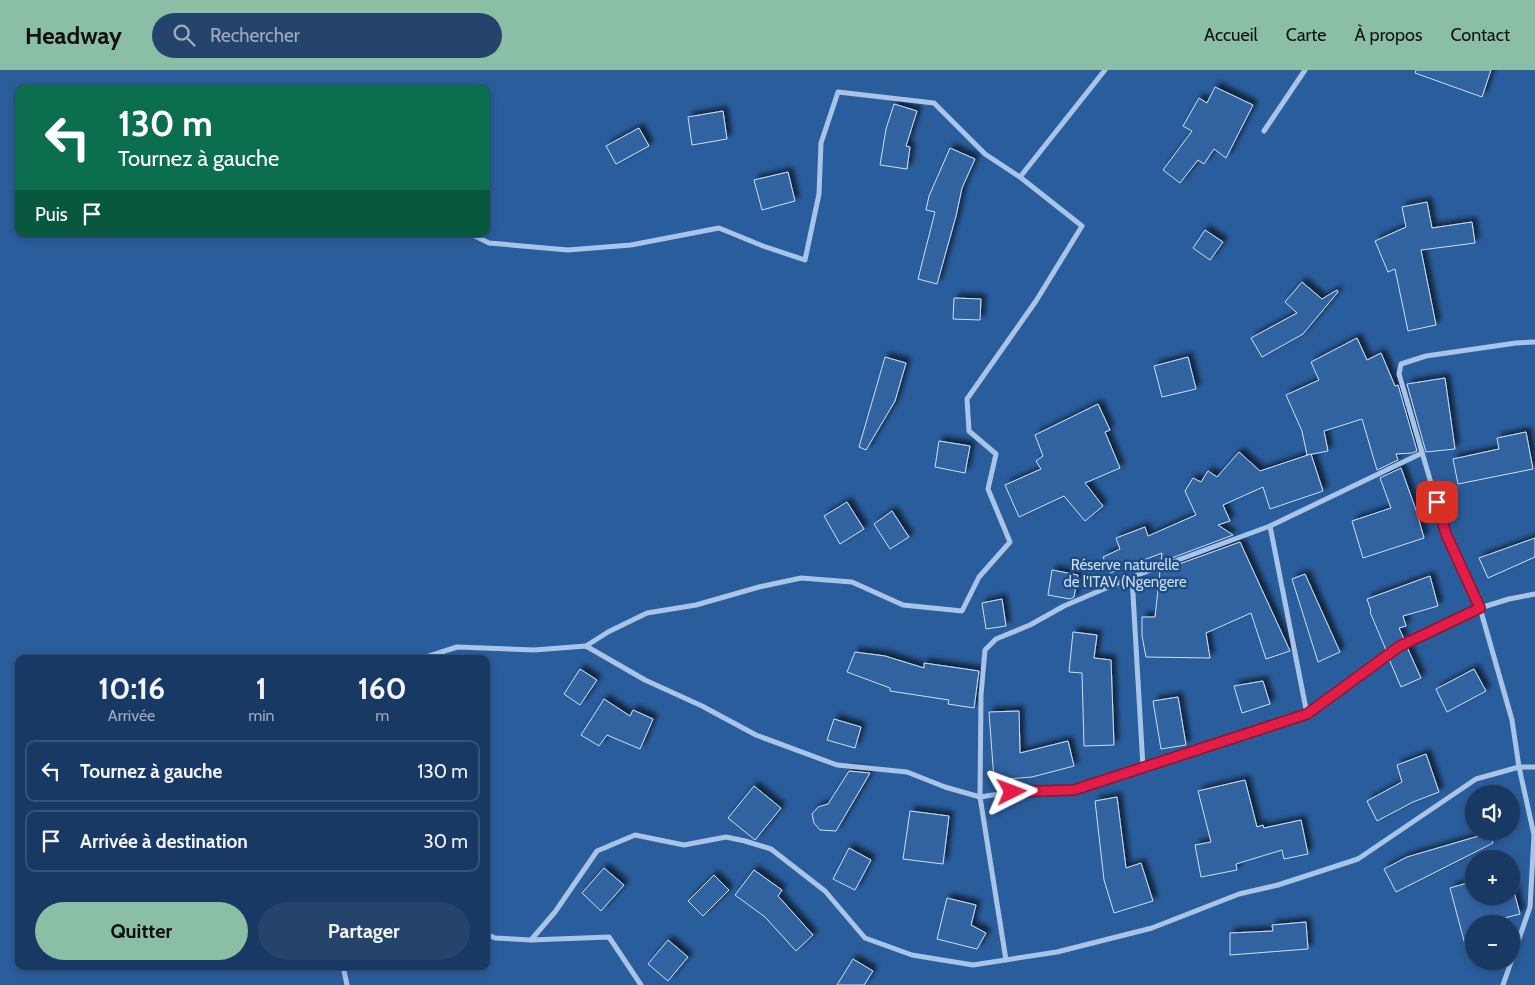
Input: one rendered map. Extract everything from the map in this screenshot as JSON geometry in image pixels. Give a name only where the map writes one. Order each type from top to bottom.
[{"type":"street","points":[[1020,177],[1104,70]]},
{"type":"street","points":[[1264,131],[1305,70]]},
{"type":"street","points":[[432,655],[457,647],[534,650],[586,646],[608,632],[647,614],[696,605],[801,578],[852,582],[903,605],[962,611],[980,577],[1010,542],[988,489],[996,454],[969,431],[967,399],[1036,302],[1082,226],[1020,177],[985,154],[934,103],[838,92],[821,143],[819,194],[805,260],[763,246],[719,228],[631,245],[568,250],[489,243],[477,237]]},
{"type":"street","points":[[1503,985],[1530,907],[1534,835],[1519,767],[1512,720],[1480,608],[1446,534],[1398,374],[1401,364],[1426,356],[1516,342],[1535,342]]},
{"type":"street","points":[[1006,960],[980,797],[981,695],[985,650],[996,639],[1030,625],[1064,606],[1132,577],[1270,526],[1422,453]]},
{"type":"street","points":[[1270,526],[1307,714]]},
{"type":"street","points":[[1132,577],[1143,767]]},
{"type":"street","points":[[586,646],[645,680],[702,706],[756,735],[837,765],[907,772],[946,787],[980,797],[1012,792],[1074,790],[1307,714],[1400,646],[1480,608],[1509,598],[1535,594]]},
{"type":"street","points":[[531,940],[555,912],[597,851],[635,834],[684,845],[726,837],[771,848],[825,891],[865,938],[912,955],[973,965],[1057,952],[1152,928],[1239,894],[1278,885],[1358,859],[1476,779],[1519,767],[1535,767]]},
{"type":"street","points":[[490,936],[495,938],[531,940],[609,937],[641,985]]},
{"type":"street","points":[[344,970],[347,985]]},
{"type":"green space","name":"Réserve naturelle de l'ITAV (Ngengere","points":[[0,70],[1535,70],[1535,985],[0,985]]},
{"type":"building","points":[[1416,70],[1491,70],[1482,97],[1415,73]]},
{"type":"building","points":[[1215,87],[1253,105],[1226,158],[1214,149],[1204,164],[1198,160],[1180,183],[1163,170],[1192,131],[1183,126],[1199,98],[1207,103]]},
{"type":"building","points":[[894,104],[917,111],[906,146],[910,147],[907,169],[880,165],[886,129]]},
{"type":"building","points":[[723,111],[727,139],[692,145],[688,117]]},
{"type":"building","points":[[639,128],[649,146],[616,164],[606,146]]},
{"type":"building","points":[[950,148],[975,159],[962,188],[937,284],[918,279],[935,212],[926,210],[929,196]]},
{"type":"building","points":[[788,172],[795,201],[762,210],[754,180]]},
{"type":"building","points":[[1427,202],[1432,228],[1472,222],[1475,243],[1421,250],[1436,325],[1408,331],[1395,269],[1388,272],[1375,241],[1406,227],[1402,207]]},
{"type":"building","points":[[1205,230],[1223,242],[1210,260],[1193,248]]},
{"type":"building","points":[[1302,282],[1322,299],[1337,290],[1338,292],[1303,334],[1262,357],[1251,338],[1297,313],[1285,302]]},
{"type":"building","points":[[954,298],[981,299],[980,320],[953,319]]},
{"type":"building","points":[[1357,338],[1367,360],[1381,353],[1395,386],[1398,385],[1417,451],[1396,454],[1398,460],[1377,470],[1362,419],[1324,431],[1328,451],[1307,455],[1302,431],[1286,395],[1319,380],[1311,362]]},
{"type":"building","points":[[885,357],[906,363],[895,401],[866,450],[859,447]]},
{"type":"building","points":[[1188,357],[1196,389],[1162,397],[1154,366]]},
{"type":"building","points":[[1445,378],[1455,449],[1426,452],[1407,384]]},
{"type":"building","points":[[1098,404],[1110,430],[1105,432],[1120,468],[1085,483],[1103,506],[1085,521],[1064,496],[1019,517],[1005,485],[1041,469],[1036,461],[1043,456],[1035,435]]},
{"type":"building","points":[[1526,432],[1533,469],[1458,484],[1453,459],[1499,449],[1497,438]]},
{"type":"building","points":[[939,441],[970,446],[965,473],[935,467]]},
{"type":"building","points":[[1239,452],[1260,471],[1311,454],[1323,491],[1270,509],[1263,487],[1223,505],[1230,521],[1218,525],[1233,535],[1161,562],[1162,553],[1110,573],[1103,557],[1120,549],[1116,538],[1145,527],[1148,536],[1196,515],[1185,491],[1193,478],[1201,482],[1208,471],[1217,477]]},
{"type":"building","points":[[1401,468],[1424,538],[1363,558],[1352,521],[1391,508],[1380,478]]},
{"type":"building","points":[[847,502],[864,529],[840,544],[824,516]]},
{"type":"building","points":[[892,511],[909,537],[890,549],[874,524]]},
{"type":"building","points":[[1535,538],[1535,557],[1488,578],[1479,558]]},
{"type":"building","points":[[1240,542],[1290,651],[1266,659],[1251,613],[1206,633],[1210,658],[1146,657],[1142,636],[1142,617],[1155,617],[1160,571]]},
{"type":"building","points":[[1052,570],[1078,575],[1074,597],[1070,599],[1048,595]]},
{"type":"building","points":[[1305,574],[1340,652],[1318,662],[1292,579]]},
{"type":"building","points":[[1430,576],[1438,606],[1403,616],[1406,626],[1399,628],[1404,639],[1386,650],[1370,612],[1367,599]]},
{"type":"building","points":[[1002,599],[1006,626],[986,629],[982,603]]},
{"type":"building","points":[[1073,632],[1097,635],[1094,658],[1111,660],[1114,745],[1084,746],[1082,673],[1069,672]]},
{"type":"building","points":[[1407,647],[1421,678],[1401,687],[1389,659]]},
{"type":"building","points":[[855,652],[885,656],[924,668],[924,663],[979,671],[974,708],[948,704],[949,700],[890,691],[890,688],[847,672]]},
{"type":"building","points":[[580,669],[597,680],[580,705],[564,694]]},
{"type":"building","points":[[1474,669],[1486,691],[1447,712],[1436,689]]},
{"type":"building","points":[[1263,681],[1270,704],[1242,713],[1234,686]]},
{"type":"building","points":[[1178,697],[1186,745],[1161,749],[1153,701]]},
{"type":"building","points":[[604,699],[630,716],[633,710],[653,719],[640,749],[607,735],[599,746],[581,735]]},
{"type":"building","points":[[1019,711],[1020,753],[1068,741],[1074,766],[1032,777],[994,780],[989,712]]},
{"type":"building","points":[[834,719],[861,727],[855,748],[827,740]]},
{"type":"building","points":[[1426,754],[1439,792],[1413,802],[1377,821],[1367,801],[1402,782],[1397,765]]},
{"type":"building","points":[[849,771],[870,773],[836,831],[820,830],[814,823],[812,814],[818,807],[828,804]]},
{"type":"building","points":[[1245,780],[1257,827],[1263,825],[1264,828],[1301,820],[1308,854],[1284,859],[1282,850],[1236,864],[1237,870],[1201,877],[1195,845],[1211,842],[1198,791]]},
{"type":"building","points":[[754,786],[781,808],[755,840],[728,818]]},
{"type":"building","points":[[1117,797],[1126,868],[1141,863],[1153,901],[1114,913],[1104,880],[1095,801]]},
{"type":"building","points":[[910,811],[949,816],[943,864],[903,859]]},
{"type":"building","points":[[1465,840],[1492,840],[1493,843],[1479,850],[1465,850],[1465,857],[1396,892],[1384,869],[1407,857]]},
{"type":"building","points":[[849,848],[871,860],[855,890],[833,879]]},
{"type":"building","points":[[604,868],[624,885],[601,911],[582,893]]},
{"type":"building","points":[[754,870],[782,890],[778,896],[813,935],[796,951],[765,917],[735,895]]},
{"type":"building","points":[[714,875],[729,890],[703,916],[688,901]]},
{"type":"building","points":[[1465,884],[1465,905],[1518,905],[1520,914],[1465,915],[1465,944],[1450,888]]},
{"type":"building","points":[[947,898],[976,905],[971,925],[986,933],[977,949],[937,939]]},
{"type":"building","points":[[1306,922],[1308,949],[1230,955],[1230,933],[1273,931],[1272,925]]},
{"type":"building","points":[[668,940],[688,957],[668,981],[648,964]]},
{"type":"building","points":[[853,959],[873,971],[864,985],[837,985]]},
{"type":"route","points":[[1012,792],[1074,790],[1307,714],[1400,646],[1480,608],[1446,534],[1437,502]]}]
